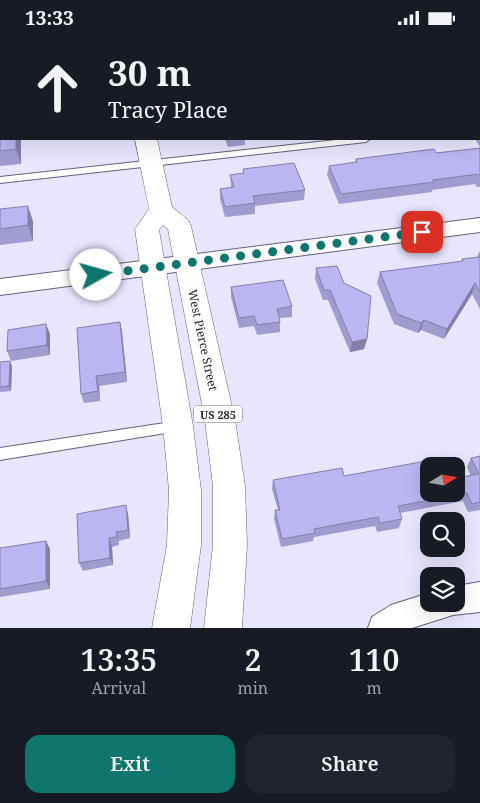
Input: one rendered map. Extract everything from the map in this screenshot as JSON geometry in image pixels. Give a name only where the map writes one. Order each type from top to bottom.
[{"type":"highway","points":[[146,140],[162,210]]},
{"type":"highway","name":"West Pierce Street","points":[[162,210],[179,226],[220,420],[229,486],[230,545],[224,628]]},
{"type":"highway","name":"US 285","points":[[162,210],[147,229],[178,426],[184,490],[184,545],[171,628]]},
{"type":"street","points":[[0,287],[480,225]]},
{"type":"street","points":[[465,600],[480,597]]},
{"type":"street","points":[[383,628],[402,615],[420,610]]},
{"type":"lane","points":[[0,180],[357,140]]},
{"type":"lane","points":[[0,453],[178,426]]},
{"type":"building","points":[[0,140],[16,140],[16,149],[0,151]]},
{"type":"building","points":[[480,148],[480,177],[478,174],[433,180],[434,182],[341,194],[329,166],[357,162],[356,159],[434,149],[436,153]]},
{"type":"building","points":[[294,163],[305,190],[253,196],[255,203],[225,207],[220,189],[234,187],[230,175],[244,173],[243,169]]},
{"type":"building","points":[[28,206],[28,225],[0,229],[0,209]]},
{"type":"building","points":[[480,257],[480,292],[475,283],[447,329],[424,320],[421,323],[397,314],[380,272],[463,261],[462,259]]},
{"type":"building","points":[[337,266],[344,283],[371,296],[367,339],[352,342],[330,290],[324,290],[316,268]]},
{"type":"building","points":[[283,280],[292,306],[277,309],[280,322],[257,325],[254,316],[239,318],[231,287]]},
{"type":"building","points":[[120,322],[125,372],[96,376],[98,391],[81,394],[77,328]]},
{"type":"building","points":[[46,324],[47,345],[7,351],[8,330]]},
{"type":"building","points":[[10,361],[9,386],[0,387],[0,362]]},
{"type":"building","points":[[480,456],[480,502],[472,504],[467,493],[465,493],[465,476],[479,474],[471,458]]},
{"type":"building","points":[[420,462],[420,502],[398,506],[402,519],[380,523],[378,517],[314,529],[315,533],[282,539],[275,510],[280,510],[273,480],[342,468],[344,476]]},
{"type":"building","points":[[126,505],[128,530],[116,532],[117,537],[109,538],[110,558],[79,563],[77,514]]},
{"type":"building","points":[[46,541],[46,581],[0,589],[0,548]]},
{"type":"route","points":[[96,275],[422,232]]}]
